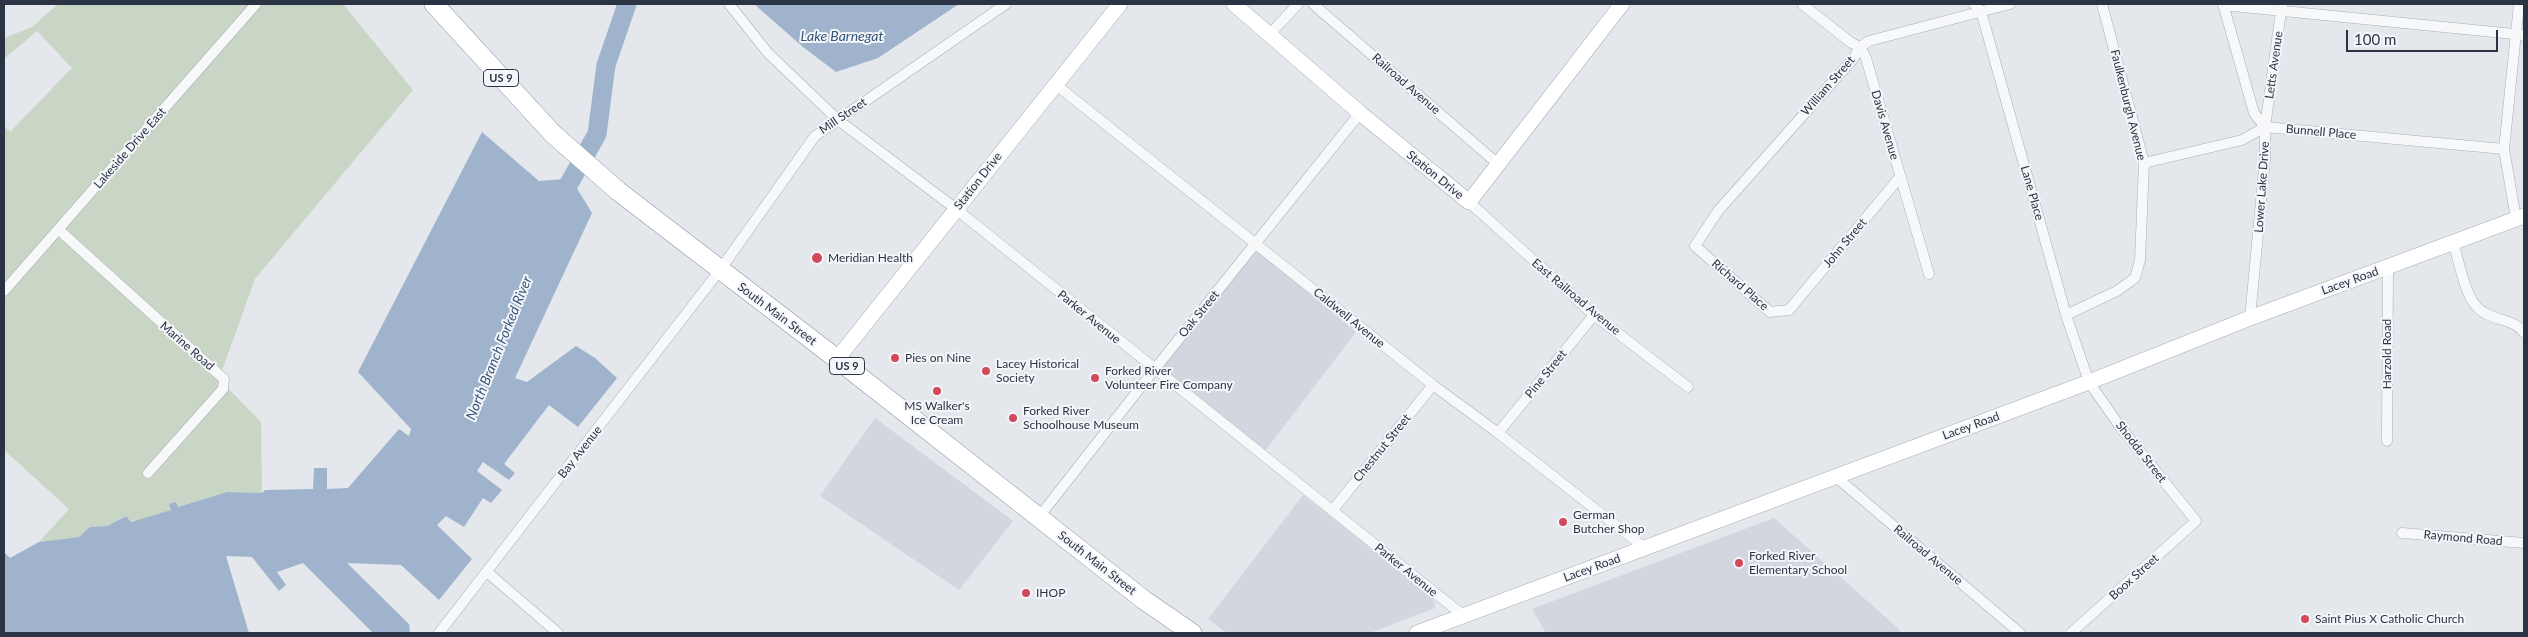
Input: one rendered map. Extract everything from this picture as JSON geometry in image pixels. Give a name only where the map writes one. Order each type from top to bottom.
[{"type":"highway","name":"South Main Street","points":[[434,4],[494,71],[570,150],[607,182],[837,359],[1144,600],[1192,633]]},
{"type":"main road","name":"Station Drive","points":[[837,359],[1120,4]]},
{"type":"main road","name":"Station Drive","points":[[1234,4],[1360,113],[1469,202],[1622,4]]},
{"type":"main road","name":"Lacey Road","points":[[1418,633],[2089,382],[2250,318],[2520,217]]},
{"type":"street","name":"Lakeside Drive East","points":[[4,291],[256,4]]},
{"type":"street","name":"Parker Avenue","points":[[729,4],[768,53],[838,120],[956,209],[1154,370],[1464,616]]},
{"type":"street","name":"Mill Street","points":[[720,270],[815,136],[1006,4]]},
{"type":"street","points":[[1270,34],[1298,4]]},
{"type":"street","name":"Railroad Avenue","points":[[1313,4],[1498,164]]},
{"type":"street","points":[[1802,4],[1850,42],[1860,46]]},
{"type":"street","name":"William Street","points":[[1694,246],[1718,211],[1853,59],[1860,46],[1869,41],[1978,8],[2010,4]]},
{"type":"street","name":"Faulkenburgh Avenue","points":[[2066,314],[2116,291],[2134,278],[2140,260],[2144,164],[2102,4]]},
{"type":"street","points":[[2223,4],[2281,8],[2520,35]]},
{"type":"street","name":"Lower Lake Drive","points":[[2223,4],[2254,113],[2265,127],[2266,159],[2250,318]]},
{"type":"street","points":[[2519,4],[2520,35],[2504,149],[2520,217]]},
{"type":"street","name":"Lane Place","points":[[1978,8],[2066,314],[2089,382]]},
{"type":"street","name":"Letts Avenue","points":[[2265,127],[2281,8]]},
{"type":"street","name":"Davis Avenue","points":[[1860,46],[1866,58],[1929,274]]},
{"type":"street","name":"Caldwell Avenue","points":[[1055,84],[1433,385],[1498,433],[1645,548]]},
{"type":"street","name":"Oak Street","points":[[1039,517],[1360,113]]},
{"type":"street","points":[[2144,164],[2242,140],[2265,127]]},
{"type":"street","name":"Bunnell Place","points":[[2265,127],[2504,149]]},
{"type":"street","name":"John Street","points":[[1789,310],[1900,177]]},
{"type":"street","name":"East Railroad Avenue","points":[[1469,202],[1594,315],[1688,387]]},
{"type":"street","name":"Marine Road","points":[[59,230],[224,379],[223,389],[148,473]]},
{"type":"street","points":[[2453,241],[2469,295],[2477,307],[2488,315],[2520,327],[2524,333]]},
{"type":"street","name":"Richard Place","points":[[1694,246],[1770,312],[1789,310]]},
{"type":"street","name":"Harzold Road","points":[[2387,441],[2388,267]]},
{"type":"street","name":"Bay Avenue","points":[[439,633],[720,270]]},
{"type":"street","name":"Pine Street","points":[[1498,433],[1594,315]]},
{"type":"street","name":"Shodda Street","points":[[2089,382],[2121,428],[2196,521]]},
{"type":"street","name":"Chestnut Street","points":[[1332,511],[1433,385]]},
{"type":"street","name":"Railroad Avenue","points":[[1836,477],[2020,633]]},
{"type":"street","name":"Boox Street","points":[[2072,633],[2196,521]]},
{"type":"street","name":"Raymond Road","points":[[2402,533],[2524,543]]},
{"type":"street","points":[[487,572],[558,633]]},
{"type":"shaded area","points":[[1257,250],[1356,332],[1265,451],[1161,366]]},
{"type":"shaded area","points":[[875,418],[1013,521],[959,590],[820,496]]},
{"type":"shaded area","points":[[1303,495],[1434,599],[1435,608],[1370,633],[1226,633],[1208,619]]},
{"type":"shaded area","name":"Forked River Elementary School","points":[[1774,518],[1901,631],[1899,633],[1546,633],[1532,609]]},
{"type":"green space","points":[[58,4],[343,4],[413,90],[255,279],[219,379],[261,422],[262,493],[227,492],[178,507],[176,502],[171,510],[131,522],[125,516],[107,526],[90,527],[79,537],[39,542],[69,509],[4,450],[4,126],[10,132],[72,68],[37,31],[4,59],[4,38],[32,27]]},
{"type":"water","name":"Lake Barnegat","points":[[754,4],[959,4],[878,58],[836,72],[803,47]]},
{"type":"water","points":[[482,132],[539,181],[565,179],[573,182],[592,213],[515,378],[527,382],[576,346],[595,358],[617,378],[578,427],[549,405],[504,464],[515,473],[509,480],[483,462],[477,471],[502,490],[491,503],[483,498],[464,527],[446,516],[437,525],[472,559],[439,600],[401,565],[347,563],[409,624],[410,633],[373,633],[303,563],[277,572],[286,585],[279,591],[252,557],[226,556],[249,633],[4,633],[4,552],[10,558],[39,542],[79,537],[90,527],[107,526],[126,516],[131,522],[171,510],[169,504],[176,502],[178,507],[227,492],[262,493],[265,490],[313,489],[314,468],[327,468],[327,489],[348,488],[399,429],[409,436],[411,429],[358,372]]},
{"type":"waterway","name":"North Branch Forked River","points":[[558,203],[597,134],[606,65],[627,4]]},
{"type":"place","name":"Meridian Health","points":[[817,258]]},
{"type":"place","name":"Pies on Nine","points":[[895,358]]},
{"type":"place","name":"Lacey Historical Society","points":[[986,371]]},
{"type":"place","name":"Forked River Volunteer Fire Company","points":[[1095,378]]},
{"type":"place","name":"MS Walker's Ice Cream","points":[[937,391]]},
{"type":"place","name":"Forked River Schoolhouse Museum","points":[[1013,418]]},
{"type":"place","name":"German Butcher Shop","points":[[1563,522]]},
{"type":"place","name":"Forked River Elementary School","points":[[1739,563]]},
{"type":"place","name":"IHOP","points":[[1026,593]]},
{"type":"place","name":"Saint Pius X Catholic Church","points":[[2305,619]]}]
